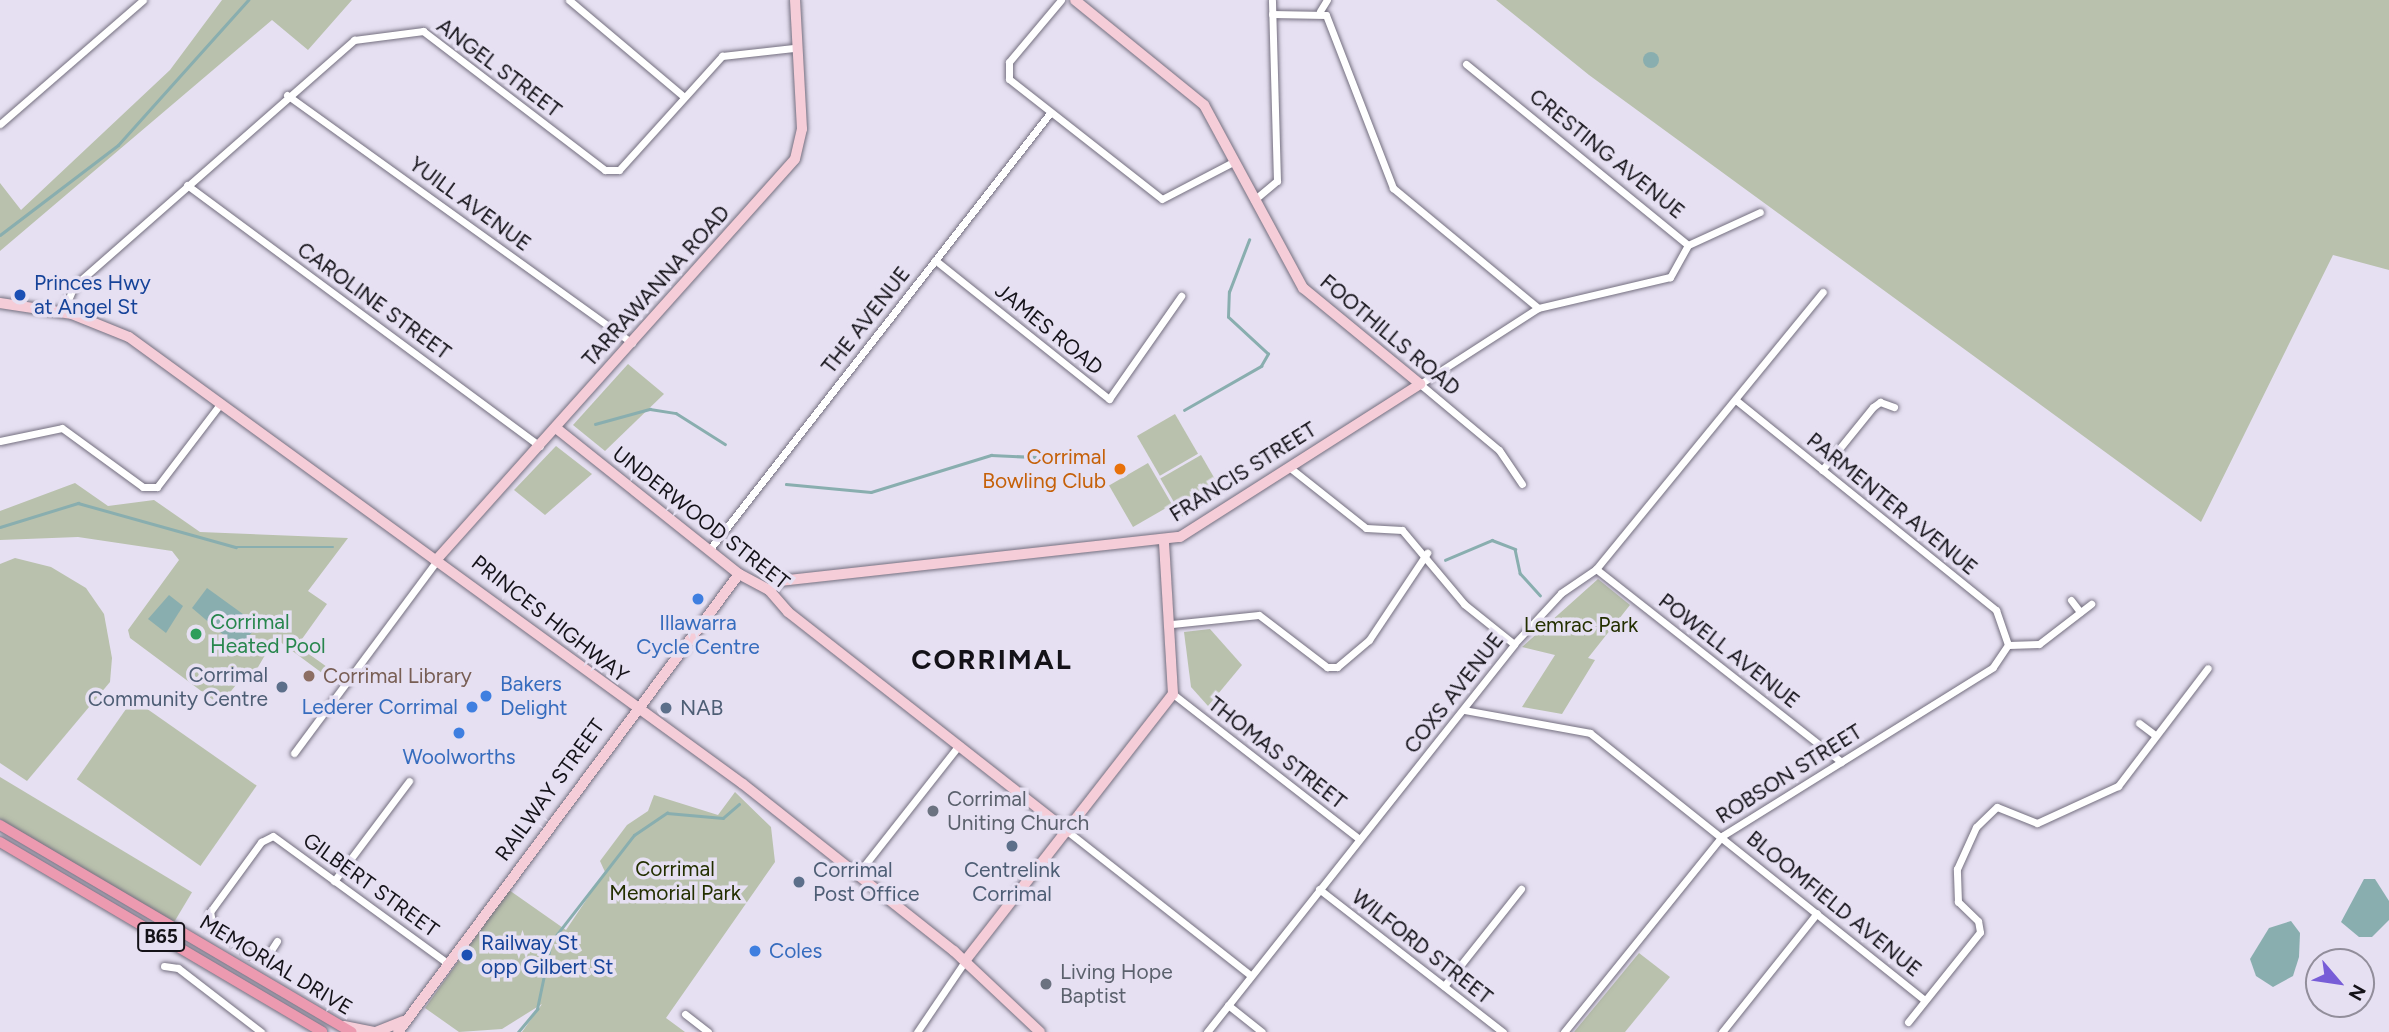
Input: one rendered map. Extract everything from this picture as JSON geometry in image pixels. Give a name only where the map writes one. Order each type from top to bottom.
[{"type":"main road","name":"MEMORIAL DRIVE","points":[[0,825],[352,1032]]},
{"type":"main road","name":"MEMORIAL DRIVE","points":[[0,842],[322,1032]]},
{"type":"street","points":[[0,124],[143,0]]},
{"type":"street","points":[[569,0],[684,97]]},
{"type":"street","name":"TARRAWANNA ROAD","points":[[438,558],[794,159],[803,129],[794,48],[795,0]]},
{"type":"street","points":[[1061,0],[1006,71],[1050,113],[1162,199],[1235,161]]},
{"type":"street","name":"FOOTHILLS ROAD","points":[[1075,0],[1204,105],[1303,288],[1499,450],[1522,484]]},
{"type":"street","points":[[1254,200],[1277,181],[1272,0]]},
{"type":"street","points":[[1320,10],[1327,0]]},
{"type":"street","points":[[1272,14],[1320,10]]},
{"type":"street","points":[[1320,10],[1393,188],[1538,308]]},
{"type":"street","name":"ANGEL STREET","points":[[63,312],[74,286],[287,95],[354,40],[423,31],[605,170],[619,170],[722,56],[794,48]]},
{"type":"street","name":"CRESTING AVENUE","points":[[1466,64],[1688,245],[1670,276],[1538,308]]},
{"type":"street","name":"YUILL AVENUE","points":[[287,95],[632,343]]},
{"type":"street","name":"THE AVENUE","points":[[710,549],[1050,113]]},
{"type":"street","name":"CAROLINE STREET","points":[[187,185],[540,446]]},
{"type":"street","points":[[1688,245],[1760,212]]},
{"type":"street","name":"JAMES ROAD","points":[[935,260],[1109,399],[1181,296]]},
{"type":"street","name":"COXS AVENUE","points":[[1206,1032],[1514,644],[1561,593],[1596,569],[1737,401],[1823,292]]},
{"type":"street","name":"PRINCES HIGHWAY","points":[[0,303],[63,312],[116,328],[438,558],[635,707],[965,961],[1040,1032]]},
{"type":"street","name":"FRANCIS STREET","points":[[769,590],[780,580],[1164,541],[1289,467],[1538,308]]},
{"type":"street","points":[[1877,392],[1880,402]]},
{"type":"street","name":"PARMENTER AVENUE","points":[[1737,401],[1996,610],[2008,645]]},
{"type":"street","points":[[1880,402],[1894,407]]},
{"type":"street","points":[[1822,470],[1880,402]]},
{"type":"street","points":[[0,441],[62,428],[144,487],[157,487],[221,403]]},
{"type":"street","name":"UNDERWOOD STREET","points":[[556,428],[739,574],[769,590],[788,612],[1251,976]]},
{"type":"street","points":[[1289,467],[1366,528],[1402,530],[1427,553],[1464,604],[1514,644]]},
{"type":"street","points":[[916,1032],[965,961],[1173,694],[1172,624],[1164,541]]},
{"type":"street","points":[[1172,624],[1259,615],[1327,667],[1337,667],[1369,640],[1427,553]]},
{"type":"street","points":[[294,752],[438,558]]},
{"type":"street","name":"POWELL AVENUE","points":[[1596,569],[1841,762]]},
{"type":"street","name":"RAILWAY STREET","points":[[397,1032],[635,707],[739,574]]},
{"type":"street","points":[[2071,600],[2080,612]]},
{"type":"street","points":[[2008,645],[2039,644],[2091,604]]},
{"type":"street","name":"ROBSON STREET","points":[[1564,1032],[1722,836],[1993,667],[2008,645]]},
{"type":"street","points":[[1908,1022],[1980,932],[1978,921],[1958,902],[1957,869],[1976,827],[1997,807],[2037,823],[2115,789],[2207,668]]},
{"type":"street","name":"THOMAS STREET","points":[[1173,694],[1359,839]]},
{"type":"street","name":"BLOOMFIELD AVENUE","points":[[1464,710],[1590,733],[1925,1000]]},
{"type":"street","points":[[2139,723],[2155,735]]},
{"type":"street","points":[[856,876],[958,745]]},
{"type":"street","points":[[334,881],[409,781]]},
{"type":"street","name":"GILBERT STREET","points":[[277,942],[266,958],[252,955],[213,927],[210,912],[261,842],[273,836],[447,963]]},
{"type":"street","name":"WILFORD STREET","points":[[1319,889],[1503,1032]]},
{"type":"street","points":[[1444,986],[1521,889]]},
{"type":"street","points":[[1722,1032],[1817,912]]},
{"type":"street","points":[[164,966],[178,968],[261,1032]]},
{"type":"street","points":[[1228,1005],[1262,1032]]},
{"type":"street","points":[[685,1014],[708,1032]]},
{"type":"street","points":[[340,1025],[381,1031],[409,1016]]},
{"type":"green space","points":[[222,0],[352,0],[308,50],[272,20],[0,251],[0,183],[21,210],[170,70]]},
{"type":"green space","points":[[1496,0],[2389,0],[2389,270],[2333,255],[2201,522],[1589,75]]},
{"type":"green space","points":[[628,364],[664,394],[605,451],[573,425]]},
{"type":"green space","points":[[1175,414],[1198,454],[1160,476],[1137,436]]},
{"type":"green space","points":[[556,446],[592,474],[545,515],[514,490]]},
{"type":"green space","points":[[1201,455],[1223,493],[1182,517],[1160,478]]},
{"type":"green space","points":[[1148,463],[1172,505],[1133,527],[1109,486]]},
{"type":"green space","points":[[75,483],[108,506],[154,500],[200,532],[348,538],[308,591],[327,604],[302,639],[302,649],[334,672],[322,673],[275,638],[250,681],[243,676],[220,705],[130,638],[128,630],[179,560],[172,551],[78,537],[0,540],[0,511]]},
{"type":"green space","points":[[15,558],[51,567],[86,588],[104,614],[112,658],[110,682],[27,781],[0,763],[0,564]]},
{"type":"green space","name":"Lemrac Park","points":[[1598,579],[1630,605],[1588,658],[1595,660],[1562,714],[1522,707],[1555,655],[1522,647]]},
{"type":"green space","points":[[1210,629],[1242,665],[1208,706],[1191,687],[1184,632]]},
{"type":"green space","points":[[133,699],[257,786],[200,866],[77,779]]},
{"type":"green space","points":[[0,777],[192,892],[173,923],[0,819]]},
{"type":"green space","name":"Corrimal Memorial Park","points":[[735,792],[771,827],[775,862],[666,1018],[685,1032],[522,1032],[542,1004],[502,1029],[459,1032],[425,1008],[509,890],[566,930],[605,872],[600,861],[627,825],[648,811],[654,795],[718,815]]},
{"type":"green space","points":[[1639,953],[1670,977],[1625,1032],[1574,1032]]},
{"type":"shaded area","points":[[1648,52],[1654,52],[1659,60],[1657,66],[1648,68],[1643,63],[1643,57]]},
{"type":"shaded area","points":[[207,588],[258,625],[239,648],[192,608]]},
{"type":"shaded area","points":[[169,595],[183,606],[166,633],[148,619]]},
{"type":"shaded area","points":[[2364,879],[2375,879],[2389,901],[2389,920],[2372,937],[2359,937],[2341,922]]},
{"type":"shaded area","points":[[2291,921],[2300,933],[2299,957],[2293,976],[2273,987],[2256,976],[2250,959],[2269,928]]},
{"type":"waterway","points":[[0,235],[118,145],[248,0]]},
{"type":"waterway","points":[[1184,410],[1261,366],[1268,354],[1228,317],[1229,292],[1249,240]]},
{"type":"waterway","points":[[595,424],[650,409],[676,413],[725,444]]},
{"type":"waterway","points":[[786,484],[871,492],[991,455],[1079,459],[1101,453]]},
{"type":"waterway","points":[[0,527],[78,503],[236,547],[333,547]]},
{"type":"waterway","points":[[1445,560],[1492,540],[1515,549],[1520,573],[1540,595]]},
{"type":"waterway","points":[[518,1032],[537,1009],[551,942],[634,835],[667,813],[723,818],[739,804]]},
{"type":"place","name":"Princes Hwy at Angel St","points":[[20,295]]},
{"type":"place","name":"Corrimal Bowling Club","points":[[1120,469]]},
{"type":"place","name":"Illawarra Cycle Centre","points":[[698,599]]},
{"type":"place","name":"Corrimal Heated Pool","points":[[196,634]]},
{"type":"place","name":"Corrimal Library","points":[[309,676]]},
{"type":"place","name":"Corrimal Community Centre","points":[[282,687]]},
{"type":"place","name":"Bakers Delight","points":[[486,696]]},
{"type":"place","name":"Lederer Corrimal","points":[[472,707]]},
{"type":"place","name":"NAB","points":[[666,708]]},
{"type":"place","name":"Woolworths","points":[[459,733]]},
{"type":"place","name":"Corrimal Uniting Church","points":[[933,811]]},
{"type":"place","name":"Centrelink Corrimal","points":[[1012,846]]},
{"type":"place","name":"Corrimal Post Office","points":[[799,882]]},
{"type":"place","name":"Coles","points":[[755,951]]},
{"type":"place","name":"Railway St opp Gilbert St","points":[[467,955]]},
{"type":"place","name":"Living Hope Baptist","points":[[1046,984]]},
{"type":"district","name":"CORRIMAL","points":[[992,659]]}]
